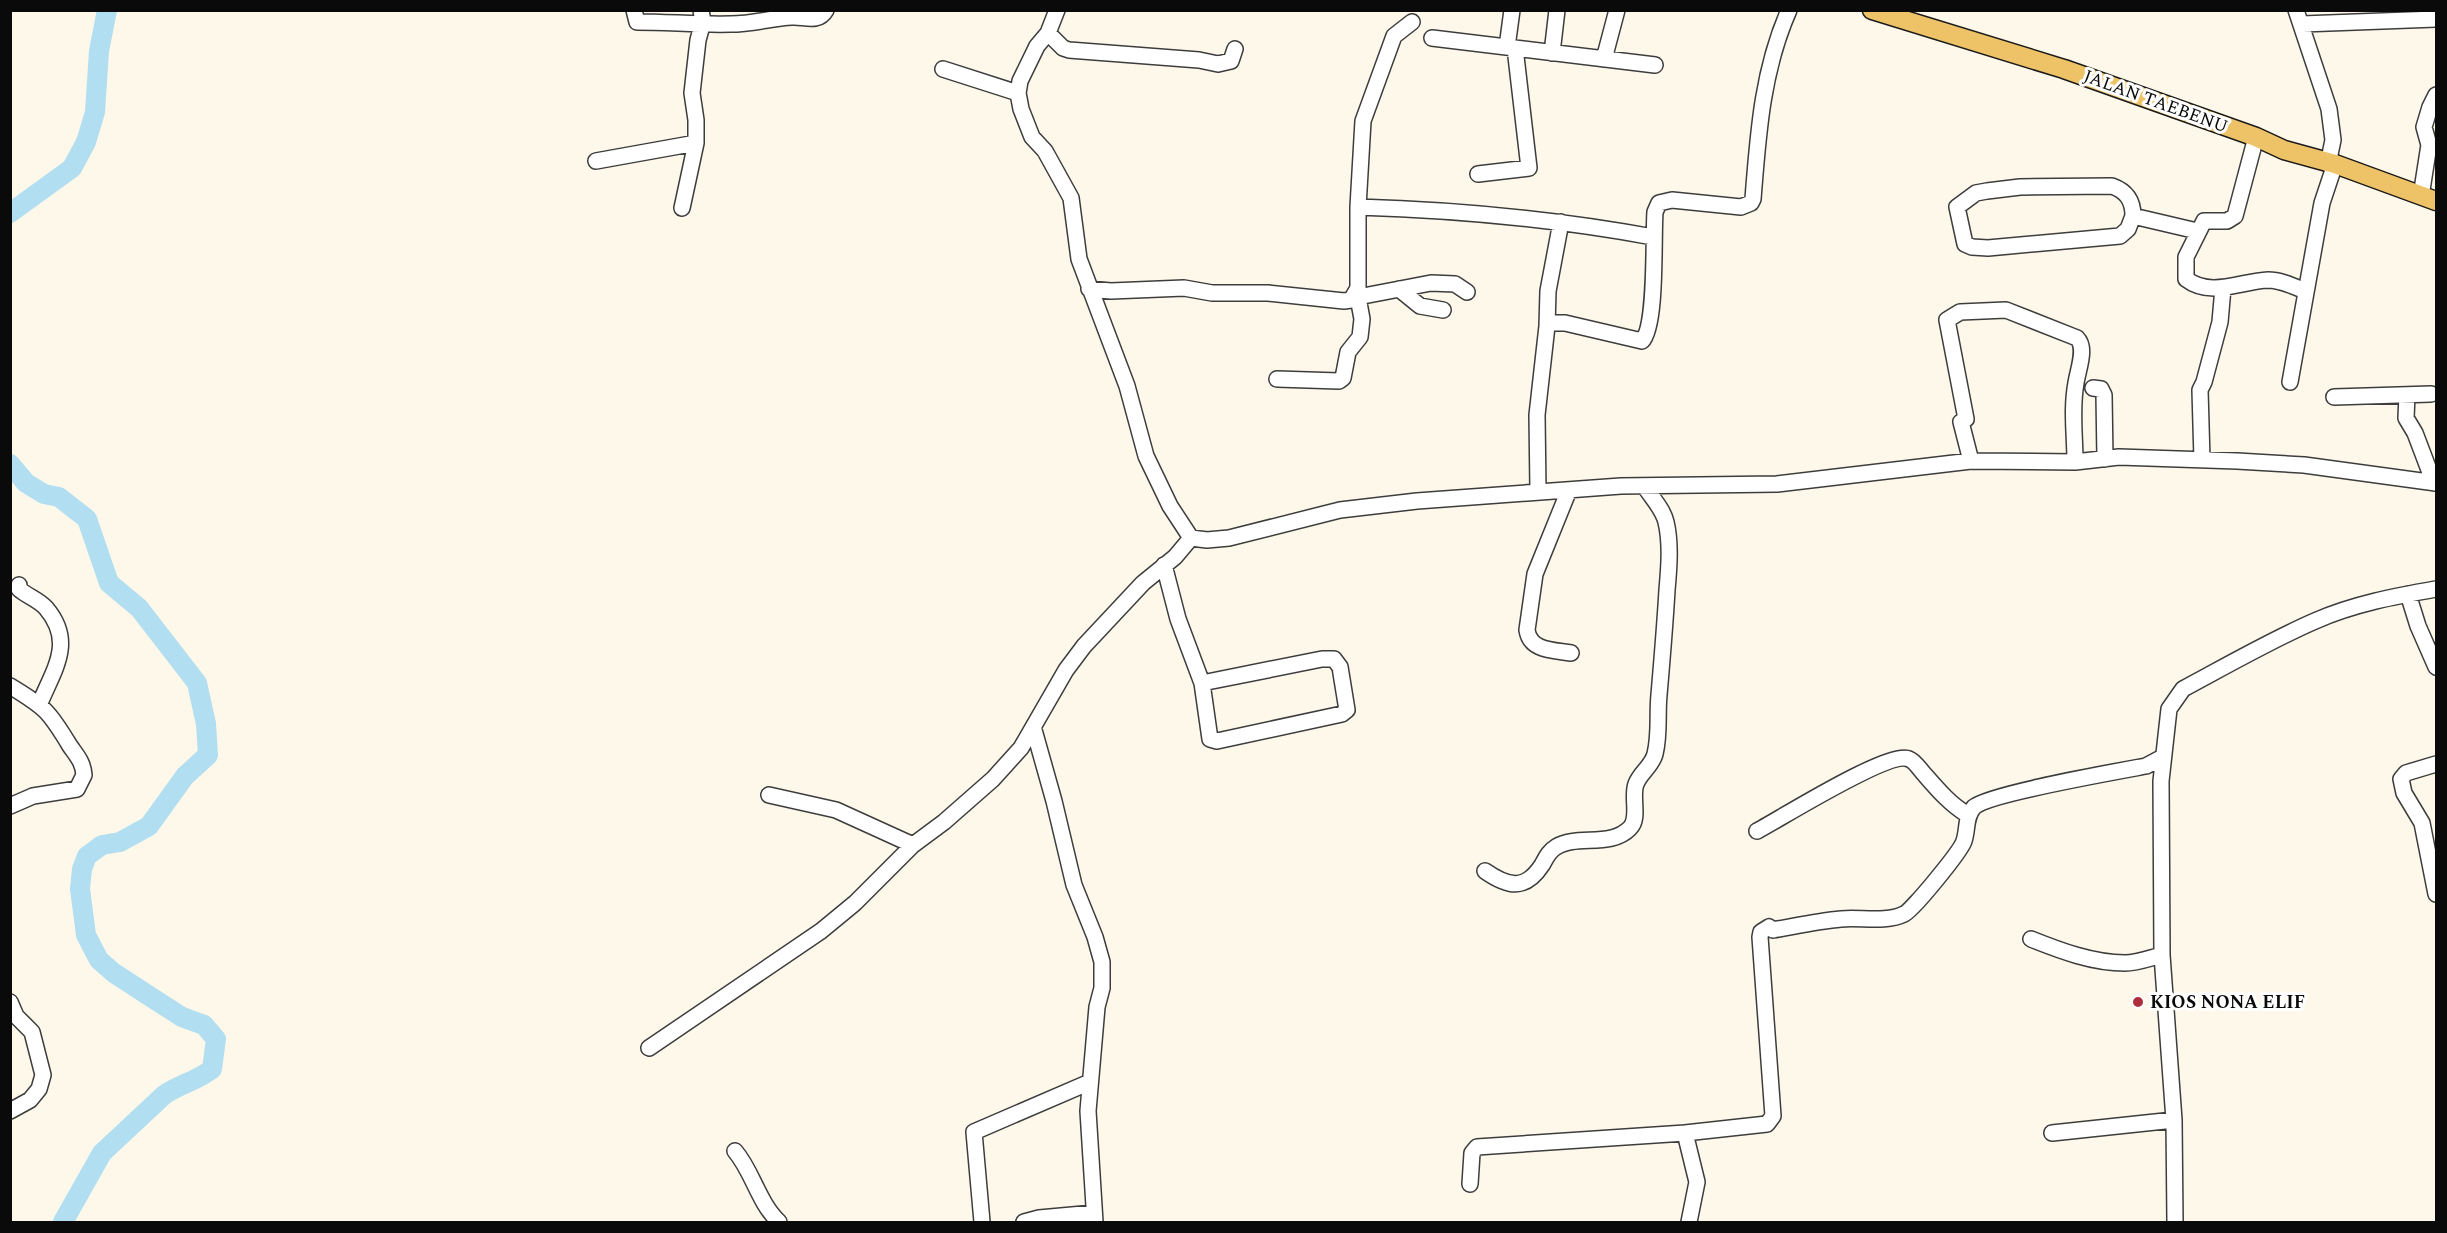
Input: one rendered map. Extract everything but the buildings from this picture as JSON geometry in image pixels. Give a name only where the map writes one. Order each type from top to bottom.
[{"type":"main road","name":"JALAN TAEBENU","points":[[1872,10],[2064,69],[2256,137],[2284,150],[2429,199]]},
{"type":"street","points":[[634,10],[637,22],[702,16],[732,24],[793,16],[813,18],[824,15],[826,10]]},
{"type":"street","points":[[1057,10],[1048,33],[1037,46],[1020,81],[1018,93],[1020,109],[1032,137],[1045,151],[1071,198],[1079,259],[1127,386],[1146,456],[1170,506],[1191,538],[1207,540],[1229,538],[1340,510],[1538,491],[1621,486],[1777,484],[1971,462],[2075,462],[2129,457],[2202,460],[2304,465],[2435,483],[2415,433],[2406,418],[2407,395]]},
{"type":"street","points":[[1478,174],[1529,168],[1511,48],[1512,10]]},
{"type":"street","points":[[1552,53],[1557,10]]},
{"type":"street","points":[[1604,59],[1617,10]]},
{"type":"street","points":[[1547,326],[1551,322],[1565,323],[1642,341],[1648,331],[1652,307],[1656,207],[1663,200],[1741,207],[1751,203],[1759,125],[1770,60],[1789,10]]},
{"type":"street","points":[[682,208],[696,143],[696,120],[692,93],[702,16]]},
{"type":"street","points":[[2290,382],[2305,291],[2331,164],[2332,140],[2329,109],[2299,17],[2436,19]]},
{"type":"street","points":[[1277,379],[1339,381],[1343,378],[1348,352],[1360,337],[1362,320],[1358,295],[1358,207],[1361,134],[1366,108],[1394,36],[1412,22]]},
{"type":"street","points":[[1048,33],[1063,48],[1069,50],[1199,60],[1218,64],[1231,61],[1234,49]]},
{"type":"street","points":[[1432,38],[1655,65]]},
{"type":"street","points":[[943,69],[1018,93]]},
{"type":"street","points":[[2429,199],[2429,145],[2424,127],[2436,95]]},
{"type":"street","points":[[2256,137],[2235,216],[2227,221],[2204,220],[2187,257],[2186,279],[2203,287],[2223,288],[2271,280],[2305,291]]},
{"type":"street","points":[[596,161],[696,143]]},
{"type":"street","points":[[2112,186],[2125,193],[2130,200],[2133,216],[2128,229],[2120,236],[1972,248],[1965,244],[1957,207],[1976,194],[1988,191],[2020,187],[2112,186]]},
{"type":"street","points":[[1358,207],[1442,210],[1561,222],[1653,237]]},
{"type":"street","points":[[2133,216],[2197,231]]},
{"type":"street","points":[[1538,491],[1537,415],[1547,326],[1548,291],[1561,222]]},
{"type":"street","points":[[1089,289],[1111,291],[1184,288],[1212,293],[1268,293],[1344,301],[1351,300],[1358,295],[1445,282],[1455,284],[1467,292]]},
{"type":"street","points":[[2202,460],[2200,390],[2220,322],[2223,288]]},
{"type":"street","points":[[1399,289],[1420,306],[1443,310]]},
{"type":"street","points":[[1971,462],[1961,422],[1966,419],[1947,320],[1960,312],[2006,310],[2080,341],[2082,350],[2073,414],[2075,462]]},
{"type":"street","points":[[2093,388],[2101,389],[2103,395],[2105,459]]},
{"type":"street","points":[[2334,397],[2431,394]]},
{"type":"street","points":[[1485,871],[1501,882],[1511,884],[1528,881],[1554,847],[1607,838],[1628,831],[1633,825],[1636,783],[1650,766],[1658,738],[1669,559],[1663,513],[1645,487]]},
{"type":"street","points":[[1569,490],[1535,574],[1527,630],[1528,639],[1535,646],[1571,653]]},
{"type":"street","points":[[649,1048],[821,931],[855,903],[913,845],[944,822],[993,779],[1034,730],[1066,670],[1084,646],[1143,583],[1175,557],[1191,538]]},
{"type":"street","points":[[1164,565],[1178,619],[1202,682],[1208,732],[1213,741],[1342,714],[1347,710],[1340,667],[1334,659],[1322,659],[1202,682]]},
{"type":"street","points":[[19,585],[19,589],[24,594],[45,607],[60,630],[63,640],[61,652],[40,703]]},
{"type":"street","points":[[2175,1222],[2174,1120],[2162,955],[2163,757],[2169,709],[2183,689],[2314,621],[2350,608],[2436,589]]},
{"type":"street","points":[[2408,594],[2418,626],[2436,667]]},
{"type":"street","points":[[10,686],[40,703],[50,714],[80,758],[84,775],[77,789],[33,796],[10,806]]},
{"type":"street","points":[[1024,1222],[1039,1218],[1094,1218],[1088,1112],[1096,1006],[1101,988],[1102,962],[1095,937],[1074,885],[1034,730]]},
{"type":"street","points":[[1470,1184],[1472,1153],[1477,1147],[1685,1133],[1767,1124],[1773,1116],[1761,932],[1768,927],[1773,930],[1839,919],[1904,915],[1960,850],[1966,833],[1968,815],[1977,804],[1995,797],[2146,766],[2163,757]]},
{"type":"street","points":[[1757,831],[1860,774],[1903,758],[1912,761],[1953,806],[1968,815]]},
{"type":"street","points":[[2436,764],[2406,772],[2401,779],[2404,793],[2422,823],[2436,894]]},
{"type":"street","points":[[769,795],[836,810],[913,845]]},
{"type":"street","points":[[2031,939],[2066,952],[2100,960],[2127,963],[2162,955]]},
{"type":"street","points":[[10,1002],[16,1016],[32,1032],[43,1075],[39,1089],[30,1100],[10,1112]]},
{"type":"street","points":[[982,1222],[974,1132],[1089,1082]]},
{"type":"street","points":[[2052,1133],[2174,1120]]},
{"type":"street","points":[[1685,1133],[1697,1182],[1689,1222]]},
{"type":"street","points":[[735,1151],[745,1162],[750,1179],[762,1200],[779,1222]]},
{"type":"waterway","points":[[10,213],[72,168],[86,142],[95,112],[99,51],[107,10]]},
{"type":"waterway","points":[[10,464],[26,483],[44,494],[59,497],[87,519],[109,583],[139,608],[197,683],[206,724],[208,755],[185,776],[149,826],[120,842],[102,845],[87,856],[82,869],[80,889],[86,935],[99,960],[114,973],[182,1017],[204,1025],[216,1039],[212,1069],[164,1095],[102,1153],[63,1222]]},
{"type":"place","name":"KIOS NONA ELIF","points":[[2138,1002]]}]
